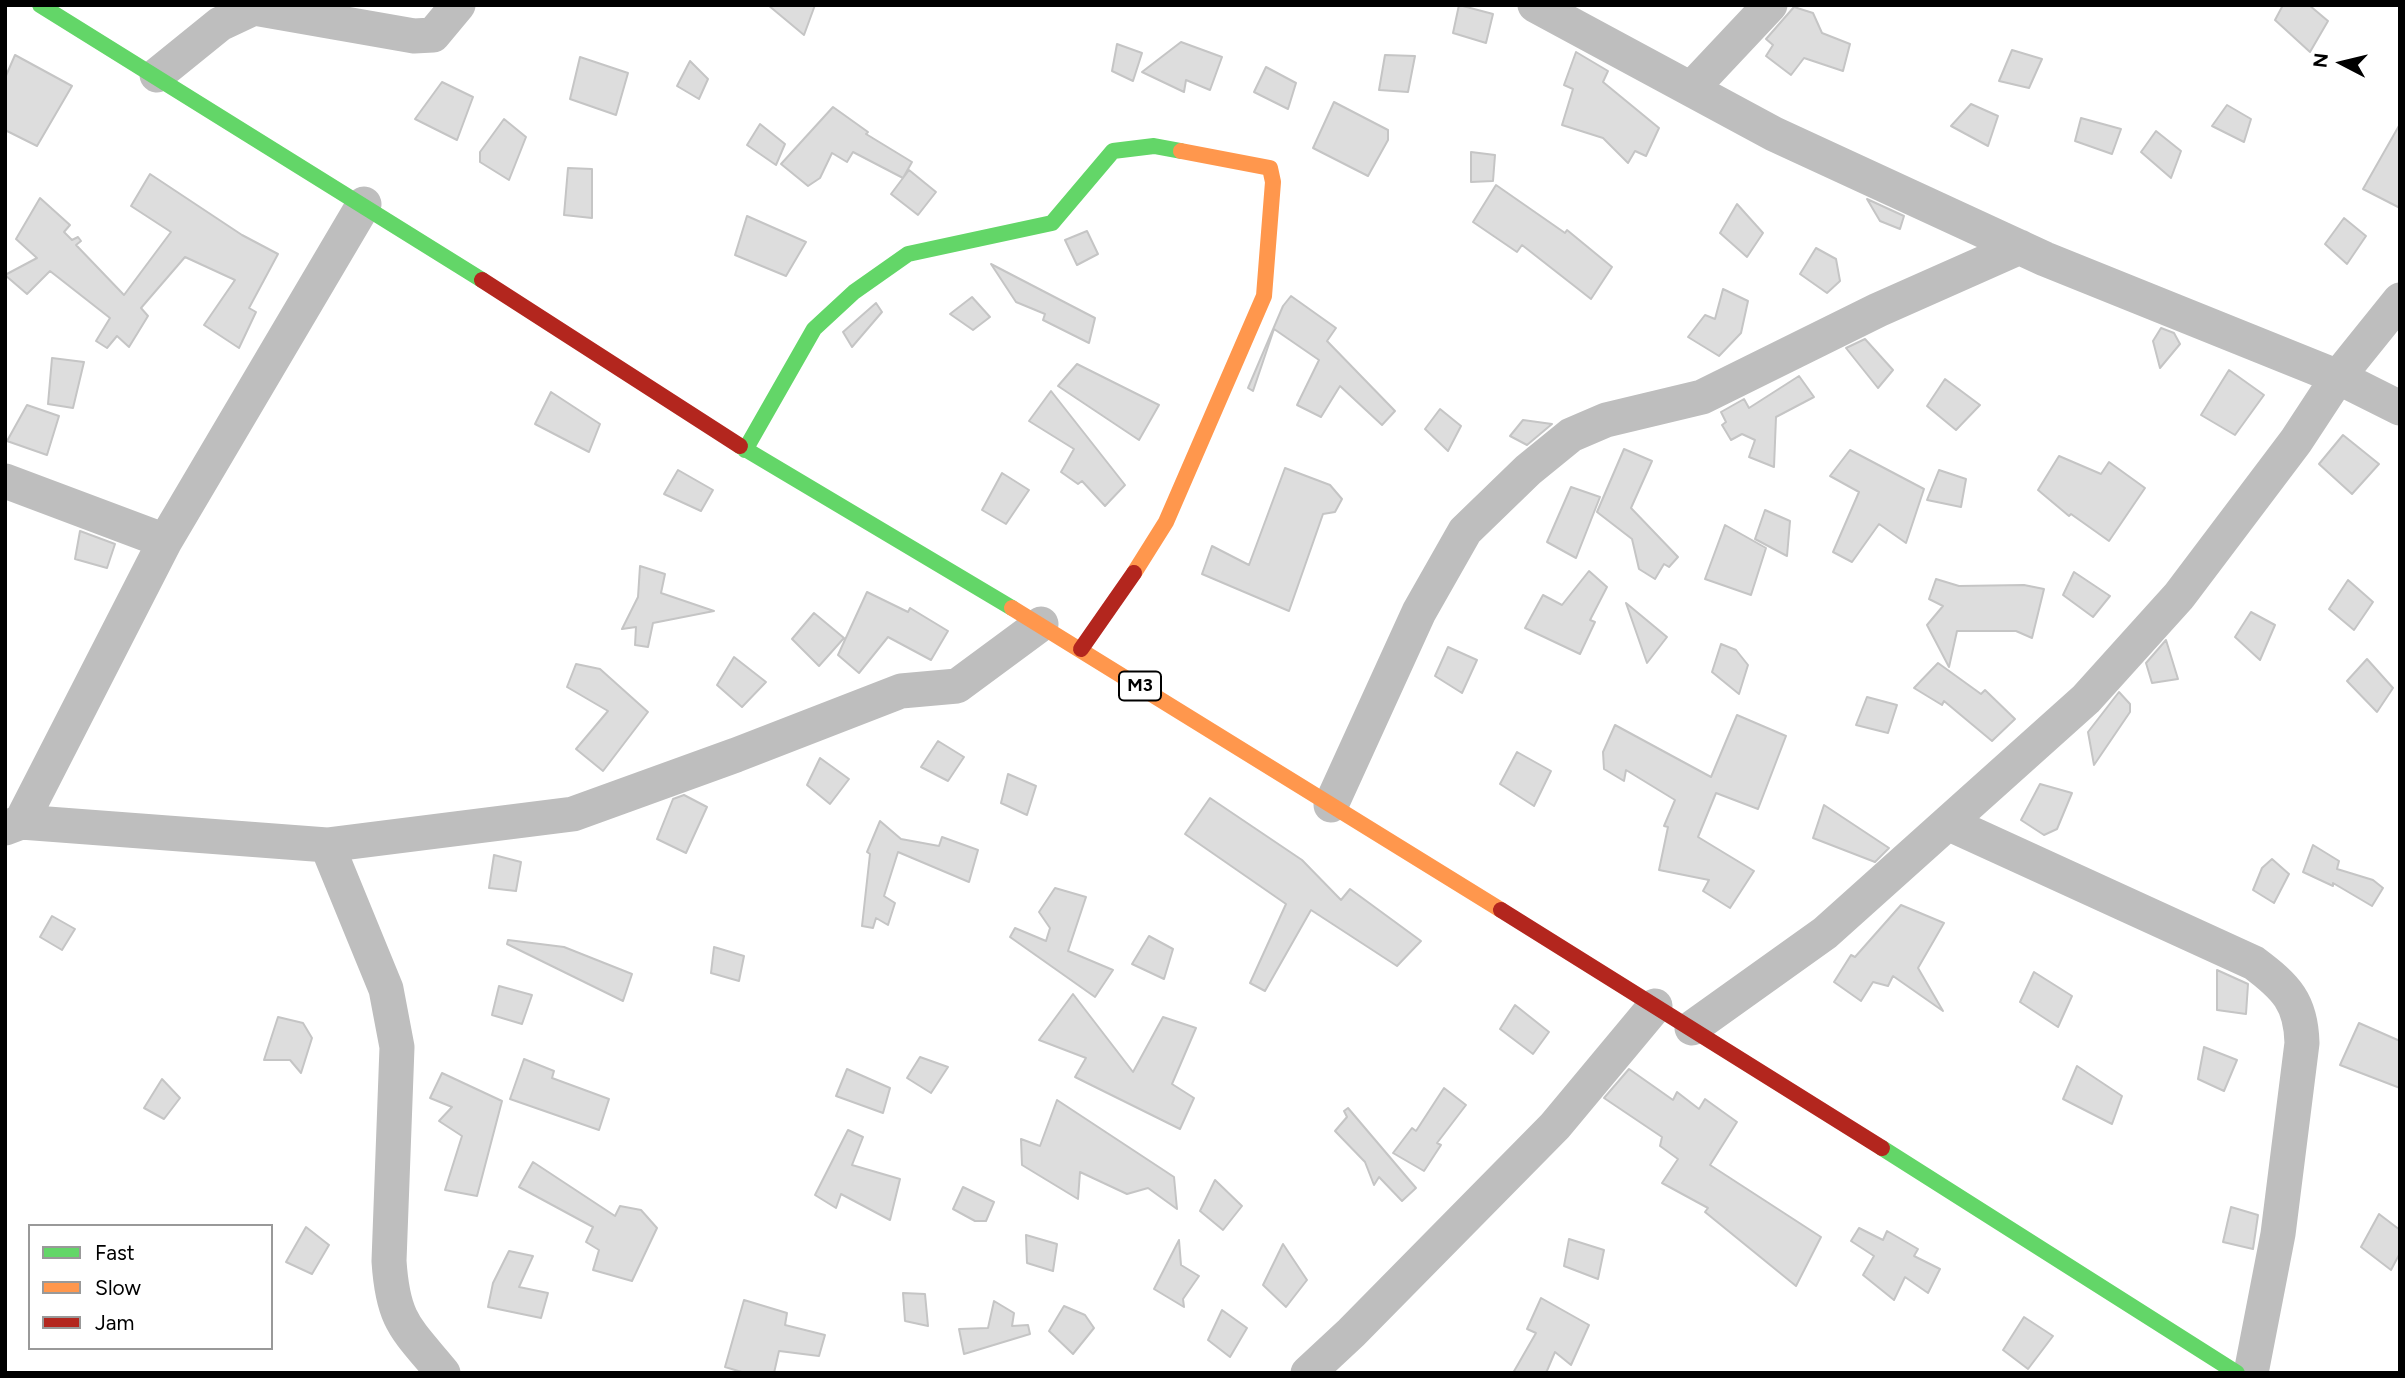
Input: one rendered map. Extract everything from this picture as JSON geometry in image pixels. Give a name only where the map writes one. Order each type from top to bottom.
[{"type":"main road","name":"M3","points":[[40,5],[364,204],[745,450],[1041,624],[1692,1028],[2237,1373]]},
{"type":"main road","points":[[745,450],[814,328],[854,292],[908,254],[1052,223],[1113,151],[1154,146],[1270,168],[1273,182],[1264,296],[1166,522],[1154,544],[1081,649]]},
{"type":"street","points":[[157,75],[220,24],[254,8],[307,11],[414,36],[433,35],[458,5]]},
{"type":"street","points":[[1535,5],[1774,134],[2020,247],[2338,377],[2400,408]]},
{"type":"street","points":[[1691,89],[1770,5]]},
{"type":"street","points":[[364,204],[165,541],[13,825],[327,845],[573,814],[901,691],[957,686],[1041,624]]},
{"type":"street","points":[[1331,805],[1419,612],[1465,531],[1528,470],[1571,435],[1606,420],[1702,397],[1878,310],[2020,247]]},
{"type":"street","points":[[1692,1028],[1825,933],[1950,824],[1984,789],[2086,699],[2179,596],[2296,441],[2338,377],[2400,300]]},
{"type":"street","points":[[5,481],[165,541]]},
{"type":"street","points":[[1950,824],[2255,963],[2285,986],[2301,1020],[2302,1043],[2278,1234],[2251,1373]]},
{"type":"street","points":[[327,845],[386,989],[397,1047],[389,1261],[391,1293],[399,1320],[443,1373]]},
{"type":"street","points":[[1308,1373],[1351,1333],[1555,1126],[1655,1006]]},
{"type":"building","points":[[768,5],[815,5],[804,35]]},
{"type":"building","points":[[1459,5],[1493,14],[1486,43],[1453,33]]},
{"type":"building","points":[[2283,5],[2309,5],[2328,21],[2310,52],[2275,20]]},
{"type":"building","points":[[1794,7],[1813,13],[1822,33],[1850,44],[1843,71],[1804,58],[1791,75],[1766,56],[1773,45],[1766,39]]},
{"type":"building","points":[[1181,42],[1222,57],[1210,90],[1186,80],[1184,92],[1142,72]]},
{"type":"building","points":[[1117,44],[1142,53],[1133,81],[1112,71]]},
{"type":"building","points":[[2012,50],[2042,59],[2029,88],[1999,81]]},
{"type":"building","points":[[1576,52],[1608,71],[1603,82],[1659,128],[1646,156],[1635,151],[1628,163],[1603,138],[1562,125],[1573,89],[1564,85]]},
{"type":"building","points":[[15,55],[72,86],[37,146],[5,130],[5,78]]},
{"type":"building","points":[[1385,55],[1415,56],[1408,92],[1379,90]]},
{"type":"building","points":[[580,57],[628,73],[616,115],[570,99]]},
{"type":"building","points":[[690,61],[708,79],[699,99],[677,86]]},
{"type":"building","points":[[1266,67],[1296,83],[1288,109],[1254,92]]},
{"type":"building","points":[[442,82],[473,97],[457,140],[415,119]]},
{"type":"building","points":[[1334,102],[1388,130],[1388,140],[1368,176],[1313,148]]},
{"type":"building","points":[[1971,104],[1998,116],[1988,146],[1951,126]]},
{"type":"building","points":[[2227,105],[2251,119],[2244,142],[2212,126]]},
{"type":"building","points":[[833,107],[868,132],[866,134],[912,162],[903,178],[853,152],[847,162],[832,153],[820,178],[808,186],[781,164]]},
{"type":"building","points":[[2081,118],[2121,129],[2112,154],[2075,141]]},
{"type":"building","points":[[504,119],[526,137],[509,180],[480,162],[480,152]]},
{"type":"building","points":[[760,124],[785,144],[776,165],[747,145]]},
{"type":"building","points":[[2400,124],[2400,208],[2363,189]]},
{"type":"building","points":[[2156,131],[2181,151],[2171,178],[2141,152]]},
{"type":"building","points":[[1471,152],[1495,155],[1493,181],[1471,182]]},
{"type":"building","points":[[568,168],[592,169],[592,218],[564,215]]},
{"type":"building","points":[[909,170],[936,192],[918,215],[891,194]]},
{"type":"building","points":[[150,174],[242,235],[278,254],[249,308],[256,312],[239,348],[204,325],[235,280],[185,257],[141,308],[148,316],[129,347],[117,336],[107,348],[96,341],[110,318],[50,271],[27,294],[5,275],[37,258],[16,239],[40,198],[70,225],[64,232],[72,240],[78,237],[81,241],[76,245],[124,295],[171,232],[131,206]]},
{"type":"building","points":[[1496,185],[1565,233],[1567,230],[1612,267],[1591,299],[1522,245],[1517,252],[1473,222]]},
{"type":"building","points":[[1867,199],[1904,216],[1900,229],[1880,221]]},
{"type":"building","points":[[1737,204],[1763,233],[1747,257],[1720,233]]},
{"type":"building","points":[[747,216],[806,242],[786,276],[735,255]]},
{"type":"building","points":[[2344,218],[2366,236],[2347,264],[2325,244]]},
{"type":"building","points":[[1087,231],[1098,254],[1077,265],[1065,240]]},
{"type":"building","points":[[1816,248],[1836,259],[1840,281],[1827,293],[1800,274]]},
{"type":"building","points":[[991,264],[1095,318],[1089,343],[1043,320],[1045,314],[1016,302]]},
{"type":"building","points":[[1723,289],[1748,301],[1741,333],[1719,356],[1688,337],[1705,315],[1715,319]]},
{"type":"building","points":[[1291,296],[1336,328],[1327,341],[1395,411],[1382,425],[1340,386],[1321,417],[1297,405],[1319,360],[1274,329],[1253,391],[1248,388],[1283,306]]},
{"type":"building","points":[[972,297],[990,317],[973,330],[950,314]]},
{"type":"building","points":[[876,303],[882,312],[852,347],[843,332]]},
{"type":"building","points":[[2161,328],[2174,333],[2180,344],[2160,368],[2153,341]]},
{"type":"building","points":[[1865,339],[1893,370],[1878,388],[1846,348]]},
{"type":"building","points":[[52,358],[84,362],[73,408],[48,404]]},
{"type":"building","points":[[1077,364],[1159,405],[1139,440],[1058,386]]},
{"type":"building","points":[[2229,370],[2264,395],[2235,435],[2201,415]]},
{"type":"building","points":[[1799,376],[1814,397],[1776,417],[1774,467],[1749,457],[1755,440],[1742,434],[1731,440],[1722,425],[1726,422],[1721,412],[1744,399],[1749,408]]},
{"type":"building","points":[[1945,379],[1980,405],[1956,430],[1927,406]]},
{"type":"building","points":[[1051,391],[1125,485],[1105,506],[1082,481],[1078,484],[1061,472],[1074,449],[1029,421]]},
{"type":"building","points":[[551,392],[600,424],[589,452],[535,424]]},
{"type":"building","points":[[27,405],[59,416],[47,455],[7,441]]},
{"type":"building","points":[[1440,409],[1461,426],[1448,451],[1425,429]]},
{"type":"building","points":[[1523,420],[1552,424],[1527,445],[1510,436]]},
{"type":"building","points":[[2343,435],[2379,464],[2352,494],[2319,464]]},
{"type":"building","points":[[1624,449],[1652,461],[1631,508],[1678,557],[1669,567],[1664,564],[1655,579],[1639,569],[1632,539],[1597,512]]},
{"type":"building","points":[[1850,450],[1924,489],[1906,543],[1879,524],[1852,562],[1833,552],[1859,492],[1830,476]]},
{"type":"building","points":[[2059,456],[2101,474],[2109,462],[2145,488],[2109,541],[2071,514],[2069,516],[2038,490]]},
{"type":"building","points":[[1285,468],[1330,485],[1342,499],[1335,512],[1323,514],[1289,611],[1202,574],[1212,546],[1249,565]]},
{"type":"building","points":[[678,470],[713,490],[701,511],[664,494]]},
{"type":"building","points":[[1939,470],[1966,479],[1961,507],[1927,500]]},
{"type":"building","points":[[1002,473],[1029,490],[1006,524],[982,510]]},
{"type":"building","points":[[1571,487],[1600,497],[1576,558],[1547,542]]},
{"type":"building","points":[[1765,510],[1790,521],[1787,556],[1755,539]]},
{"type":"building","points":[[1725,525],[1766,548],[1751,595],[1705,579]]},
{"type":"building","points":[[80,531],[115,544],[107,568],[75,559]]},
{"type":"building","points":[[640,566],[665,574],[661,593],[714,611],[653,623],[648,647],[635,645],[636,627],[622,629],[638,597]]},
{"type":"building","points":[[1589,571],[1607,587],[1590,620],[1595,622],[1580,654],[1525,628],[1543,595],[1562,605]]},
{"type":"building","points":[[2074,572],[2110,596],[2093,617],[2063,595]]},
{"type":"building","points":[[1936,579],[1959,586],[2024,585],[2044,589],[2032,638],[2016,631],[1957,631],[1949,667],[1927,625],[1943,606],[1929,599]]},
{"type":"building","points":[[2348,580],[2373,602],[2354,630],[2329,609]]},
{"type":"building","points":[[867,592],[908,612],[910,608],[948,631],[931,660],[888,637],[859,673],[838,655]]},
{"type":"building","points":[[1626,603],[1667,637],[1647,663]]},
{"type":"building","points":[[2251,612],[2275,625],[2260,660],[2235,637]]},
{"type":"building","points":[[814,613],[844,638],[819,666],[792,639]]},
{"type":"building","points":[[2166,640],[2178,679],[2152,683],[2146,663]]},
{"type":"building","points":[[1721,644],[1736,650],[1748,665],[1739,694],[1712,672]]},
{"type":"building","points":[[1448,647],[1477,660],[1462,693],[1435,676]]},
{"type":"building","points":[[734,657],[766,682],[742,707],[717,685]]},
{"type":"building","points":[[2367,659],[2393,688],[2377,712],[2347,681]]},
{"type":"building","points":[[1938,663],[1981,694],[1985,690],[2015,719],[1992,741],[1944,701],[1942,705],[1914,688]]},
{"type":"building","points":[[576,664],[600,669],[648,712],[603,771],[576,749],[608,711],[567,687]]},
{"type":"building","points":[[2119,692],[2130,704],[2130,712],[2094,765],[2088,732]]},
{"type":"building","points":[[1867,697],[1897,705],[1888,733],[1856,725]]},
{"type":"building","points":[[1737,715],[1786,736],[1758,809],[1716,793],[1698,837],[1754,871],[1730,908],[1703,891],[1709,880],[1659,870],[1668,827],[1664,826],[1675,800],[1626,770],[1624,781],[1604,769],[1603,752],[1615,725],[1711,777]]},
{"type":"building","points":[[938,741],[964,757],[948,781],[921,767]]},
{"type":"building","points":[[1517,752],[1551,771],[1534,806],[1500,784]]},
{"type":"building","points":[[820,758],[849,779],[830,804],[807,785]]},
{"type":"building","points":[[1008,774],[1036,786],[1027,815],[1001,803]]},
{"type":"building","points":[[2040,784],[2072,793],[2057,829],[2044,835],[2021,820]]},
{"type":"building","points":[[684,795],[707,807],[686,853],[657,839],[673,799]]},
{"type":"building","points":[[1210,798],[1302,860],[1341,900],[1350,889],[1421,941],[1397,966],[1311,910],[1265,991],[1250,983],[1286,904],[1185,834]]},
{"type":"building","points":[[1824,805],[1889,848],[1875,862],[1813,838]]},
{"type":"building","points":[[880,821],[901,839],[939,846],[942,837],[978,850],[969,882],[898,852],[884,896],[895,903],[888,925],[876,918],[873,928],[862,926],[870,854],[867,852]]},
{"type":"building","points":[[2313,845],[2339,861],[2337,869],[2373,880],[2383,888],[2372,906],[2333,883],[2333,886],[2303,872]]},
{"type":"building","points":[[494,855],[521,862],[516,891],[489,888]]},
{"type":"building","points":[[2272,859],[2289,874],[2274,903],[2253,890],[2262,868]]},
{"type":"building","points":[[1055,888],[1086,897],[1068,951],[1113,970],[1095,997],[1010,937],[1015,928],[1046,941],[1050,928],[1039,912]]},
{"type":"building","points":[[1901,905],[1944,923],[1918,968],[1943,1011],[1893,976],[1888,986],[1873,982],[1861,1001],[1834,982],[1851,955],[1855,957]]},
{"type":"building","points":[[52,916],[75,929],[62,950],[40,937]]},
{"type":"building","points":[[1149,936],[1173,949],[1164,979],[1132,964]]},
{"type":"building","points":[[508,940],[564,947],[632,974],[623,1001],[507,944]]},
{"type":"building","points":[[714,947],[744,956],[739,981],[711,973]]},
{"type":"building","points":[[2217,970],[2248,984],[2246,1014],[2217,1010]]},
{"type":"building","points":[[2034,972],[2072,996],[2058,1027],[2020,1002]]},
{"type":"building","points":[[499,986],[532,995],[522,1024],[492,1015]]},
{"type":"building","points":[[1073,994],[1133,1072],[1163,1017],[1196,1028],[1172,1084],[1194,1098],[1180,1129],[1075,1077],[1086,1058],[1039,1040]]},
{"type":"building","points":[[1515,1005],[1549,1032],[1533,1054],[1500,1029]]},
{"type":"building","points":[[278,1017],[303,1023],[312,1038],[301,1073],[290,1060],[264,1060]]},
{"type":"building","points":[[2359,1023],[2400,1041],[2400,1088],[2340,1065]]},
{"type":"building","points":[[2204,1047],[2237,1060],[2224,1091],[2198,1079]]},
{"type":"building","points":[[920,1057],[948,1067],[931,1093],[907,1078]]},
{"type":"building","points":[[524,1059],[554,1071],[552,1078],[609,1099],[599,1130],[510,1099]]},
{"type":"building","points":[[2077,1066],[2122,1096],[2112,1124],[2063,1099]]},
{"type":"building","points":[[847,1069],[890,1088],[883,1113],[836,1096]]},
{"type":"building","points":[[1629,1069],[1673,1100],[1677,1092],[1699,1109],[1705,1099],[1737,1122],[1710,1165],[1821,1237],[1796,1286],[1705,1212],[1708,1208],[1662,1183],[1678,1159],[1660,1146],[1662,1137],[1604,1098]]},
{"type":"building","points":[[442,1073],[502,1101],[477,1196],[445,1190],[462,1136],[439,1121],[452,1107],[430,1098]]},
{"type":"building","points":[[162,1079],[180,1098],[164,1119],[144,1108]]},
{"type":"building","points":[[1444,1088],[1466,1105],[1437,1143],[1441,1145],[1424,1171],[1393,1153],[1412,1128],[1416,1131]]},
{"type":"building","points":[[1057,1100],[1174,1177],[1177,1209],[1148,1188],[1127,1194],[1080,1172],[1078,1199],[1022,1165],[1021,1139],[1040,1146]]},
{"type":"building","points":[[1348,1108],[1416,1188],[1402,1201],[1379,1177],[1374,1185],[1365,1162],[1335,1131],[1347,1117],[1344,1111]]},
{"type":"building","points":[[848,1130],[863,1137],[852,1165],[900,1179],[890,1220],[841,1194],[836,1208],[815,1195]]},
{"type":"building","points":[[533,1162],[615,1216],[620,1206],[641,1210],[657,1228],[632,1281],[593,1270],[599,1250],[586,1242],[593,1227],[519,1187]]},
{"type":"building","points":[[1215,1180],[1242,1206],[1223,1230],[1200,1211]]},
{"type":"building","points":[[963,1187],[994,1202],[986,1221],[975,1221],[953,1209]]},
{"type":"building","points":[[2231,1207],[2258,1215],[2253,1249],[2223,1242]]},
{"type":"building","points":[[2379,1214],[2400,1230],[2400,1253],[2391,1270],[2361,1247]]},
{"type":"building","points":[[306,1227],[329,1245],[312,1274],[286,1262]]},
{"type":"building","points":[[1859,1228],[1883,1240],[1887,1231],[1918,1249],[1914,1256],[1940,1269],[1928,1293],[1905,1277],[1894,1300],[1863,1275],[1874,1256],[1851,1241]]},
{"type":"building","points":[[1026,1235],[1057,1244],[1053,1271],[1027,1263]]},
{"type":"building","points":[[1569,1239],[1604,1250],[1598,1279],[1564,1266]]},
{"type":"building","points":[[1179,1240],[1181,1265],[1199,1276],[1183,1299],[1184,1307],[1154,1289]]},
{"type":"building","points":[[1283,1244],[1307,1280],[1286,1307],[1263,1285]]},
{"type":"building","points":[[509,1251],[533,1256],[519,1287],[548,1293],[541,1318],[488,1307],[493,1283]]},
{"type":"building","points":[[903,1293],[925,1294],[928,1326],[905,1321]]},
{"type":"building","points":[[1541,1298],[1589,1325],[1571,1365],[1555,1352],[1546,1373],[1513,1373],[1536,1333],[1527,1329]]},
{"type":"building","points":[[744,1300],[787,1313],[785,1325],[825,1335],[819,1356],[779,1351],[774,1373],[745,1373],[725,1367]]},
{"type":"building","points":[[994,1301],[1014,1313],[1012,1326],[1028,1325],[1030,1334],[964,1354],[959,1329],[988,1328]]},
{"type":"building","points":[[1064,1306],[1085,1315],[1094,1328],[1073,1354],[1049,1331]]},
{"type":"building","points":[[1222,1310],[1247,1328],[1230,1357],[1208,1340]]},
{"type":"building","points":[[2024,1317],[2053,1336],[2028,1369],[2003,1350]]},
{"type":"traffic: fast","points":[[40,5],[482,280]]},
{"type":"traffic: fast","points":[[745,450],[814,329],[854,292],[908,254],[1052,223],[1113,151],[1154,146],[1181,151]]},
{"type":"traffic: fast","points":[[740,446],[1012,608]]},
{"type":"traffic: fast","points":[[1882,1148],[2237,1373]]},
{"type":"traffic: slow","points":[[1134,573],[1166,522],[1264,296],[1273,182],[1270,168],[1181,151]]},
{"type":"traffic: slow","points":[[1012,608],[1501,910]]},
{"type":"traffic: jam","points":[[482,280],[740,446]]},
{"type":"traffic: jam","points":[[1081,649],[1134,573]]},
{"type":"traffic: jam","points":[[1501,910],[1882,1148]]}]
